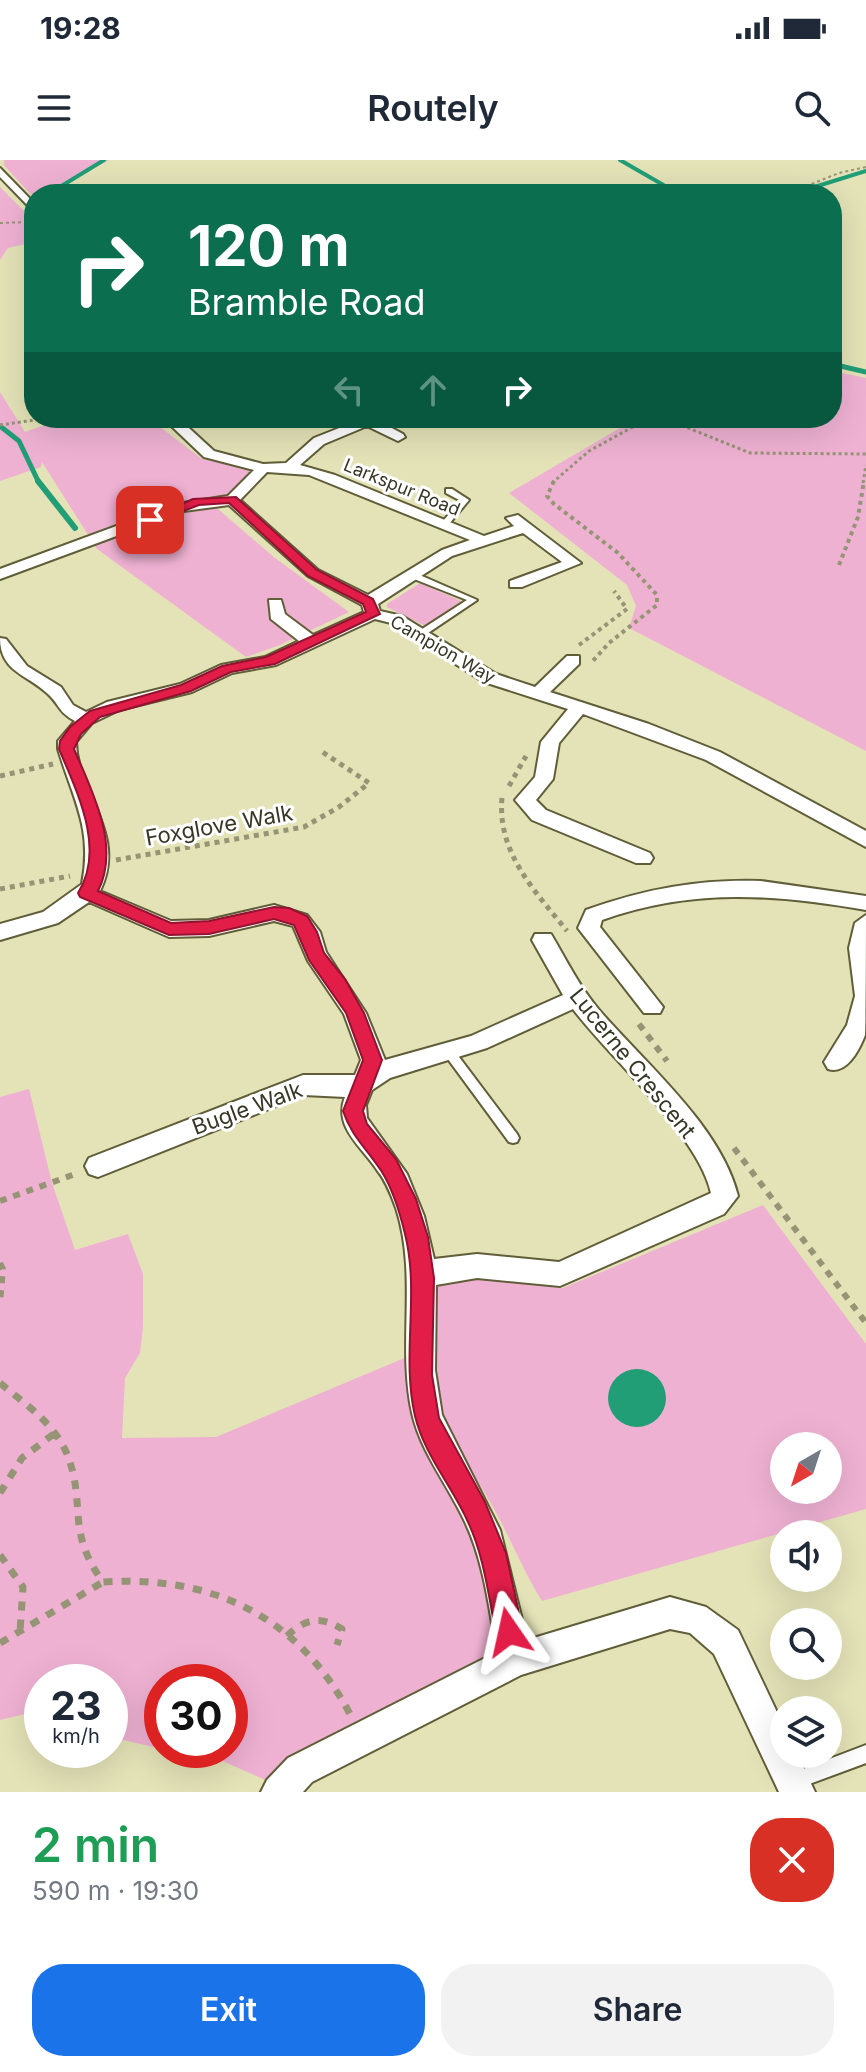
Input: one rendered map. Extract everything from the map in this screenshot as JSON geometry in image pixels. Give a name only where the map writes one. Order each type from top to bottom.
[{"type":"street","points":[[0,171],[24,198]]},
{"type":"street","points":[[0,574],[181,507],[232,500],[263,468],[209,454],[181,428]]},
{"type":"street","points":[[291,466],[319,441],[347,428]]},
{"type":"street","points":[[381,428],[398,437]]},
{"type":"street","name":"Larkspur Road","points":[[263,468],[291,466],[336,480],[395,507],[446,522],[479,539]]},
{"type":"street","name":"Campion Way","points":[[232,500],[313,573],[371,608],[396,619],[473,670],[536,695],[643,728],[713,756],[866,840]]},
{"type":"street","points":[[508,515],[573,563],[516,584]]},
{"type":"street","points":[[0,932],[41,923],[92,886],[97,863],[92,809],[70,761],[67,741],[86,719],[113,706],[186,688],[227,669],[270,661],[312,643],[371,608],[412,575],[447,553],[479,539],[525,527]]},
{"type":"street","points":[[275,603],[277,616],[312,643]]},
{"type":"street","points":[[0,643],[21,670],[55,691],[66,709],[86,719]]},
{"type":"street","points":[[536,695],[572,655]]},
{"type":"street","points":[[578,709],[550,742],[544,779],[525,800],[539,815],[643,858]]},
{"type":"street","points":[[652,1007],[589,928],[593,915],[636,898],[706,888],[779,887],[866,903]]},
{"type":"street","points":[[86,893],[169,929],[209,928],[274,913],[300,920],[309,932],[316,955],[355,1013],[373,1060],[353,1111],[359,1128],[389,1165],[405,1199],[417,1237],[423,1278],[419,1364],[428,1419],[446,1459],[476,1511],[493,1553],[515,1660]]},
{"type":"street","points":[[836,1062],[858,1027],[866,996],[860,948],[866,923]]},
{"type":"street","name":"Lucerne Crescent","points":[[423,1278],[435,1271],[477,1266],[560,1274],[715,1206],[725,1196],[726,1185],[665,1097],[577,998],[543,940]]},
{"type":"street","name":"Bugle Walk","points":[[98,1166],[303,1085],[347,1087],[366,1082],[384,1070],[449,1052],[577,998]]},
{"type":"street","points":[[279,1792],[300,1770],[515,1660],[670,1613],[691,1614],[709,1624],[726,1642],[794,1787]]},
{"type":"lane","points":[[446,522],[465,500],[449,491]]},
{"type":"lane","points":[[412,575],[473,600],[419,635]]},
{"type":"lane","points":[[449,1052],[513,1138]]},
{"type":"lane","points":[[794,1787],[866,1754]]},
{"type":"path","points":[[812,184],[866,167]]},
{"type":"path","points":[[0,223],[24,222]]},
{"type":"path","points":[[0,425],[24,421]]},
{"type":"path","points":[[554,504],[547,496],[548,487],[561,470],[634,428]]},
{"type":"path","points":[[685,428],[750,453],[866,454]]},
{"type":"path","points":[[839,565],[858,517],[866,465]]},
{"type":"path","points":[[572,655],[627,609],[614,591]]},
{"type":"path","name":"Foxglove Walk","points":[[97,863],[304,827],[320,820],[369,783],[360,774],[321,751]]},
{"type":"path","points":[[0,776],[70,761]]},
{"type":"path","points":[[0,889],[52,882],[97,863]]},
{"type":"path","points":[[0,1201],[98,1166]]},
{"type":"path","points":[[0,1263],[3,1269],[0,1304]]},
{"type":"path","points":[[0,1383],[42,1415],[55,1433],[71,1466],[81,1552],[103,1582]]},
{"type":"path","points":[[0,1493],[22,1458],[55,1433]]},
{"type":"path","points":[[0,1555],[23,1587],[20,1632]]},
{"type":"path","points":[[0,1643],[103,1582],[156,1579],[194,1587],[229,1599],[287,1636],[316,1662],[344,1699],[364,1737]]},
{"type":"path","points":[[287,1636],[300,1623],[312,1618],[327,1619],[342,1629],[337,1645]]},
{"type":"shaded area","points":[[4,160],[109,160],[65,184],[24,184],[24,187],[4,165]]},
{"type":"shaded area","points":[[0,187],[24,211],[24,244],[8,248],[0,260]]},
{"type":"shaded area","points":[[842,373],[866,378],[866,751],[629,628],[636,606],[627,585],[509,493],[620,428],[842,428]]},
{"type":"shaded area","points":[[0,392],[25,432],[36,428],[161,428],[202,459],[253,468],[218,509],[275,558],[349,612],[280,645],[246,657],[97,549],[42,462],[41,467],[0,481]]},
{"type":"shaded area","points":[[420,583],[461,601],[425,626],[387,607],[387,604]]},
{"type":"shaded area","points":[[29,1089],[52,1183],[75,1250],[128,1234],[143,1274],[140,1353],[125,1378],[122,1438],[216,1437],[419,1352],[515,1660],[279,1786],[238,1768],[248,1768],[248,1664],[144,1664],[144,1745],[128,1741],[128,1664],[24,1664],[24,1714],[0,1720],[0,1097]]},
{"type":"shaded area","points":[[763,1205],[866,1344],[866,1509],[827,1520],[770,1520],[770,1536],[542,1601],[494,1509],[452,1441],[434,1385],[431,1345],[437,1286],[457,1280],[486,1279],[563,1288]]},
{"type":"shaded area","points":[[637,1369],[658,1377],[666,1398],[658,1419],[637,1427],[616,1419],[608,1398],[616,1377]]},
{"type":"waterway","points":[[65,184],[104,160]]},
{"type":"waterway","points":[[620,160],[662,184]]},
{"type":"waterway","points":[[824,184],[866,171]]},
{"type":"waterway","points":[[842,366],[866,372]]},
{"type":"waterway","points":[[0,426],[19,441],[38,481]]},
{"type":"waterway","points":[[38,481],[75,528]]},
{"type":"route","points":[[150,520],[198,502],[232,500],[313,573],[369,602],[373,614],[270,661],[227,669],[186,688],[113,706],[86,719],[67,741],[67,749],[92,809],[95,828],[97,863],[92,886],[86,893],[102,897],[144,921],[169,929],[209,928],[274,913],[289,914],[300,920],[309,932],[325,971],[338,984],[355,1013],[373,1060],[353,1111],[359,1128],[389,1165],[405,1199],[417,1237],[423,1278],[420,1375],[428,1419],[446,1459],[476,1511],[493,1553],[509,1632]]}]
